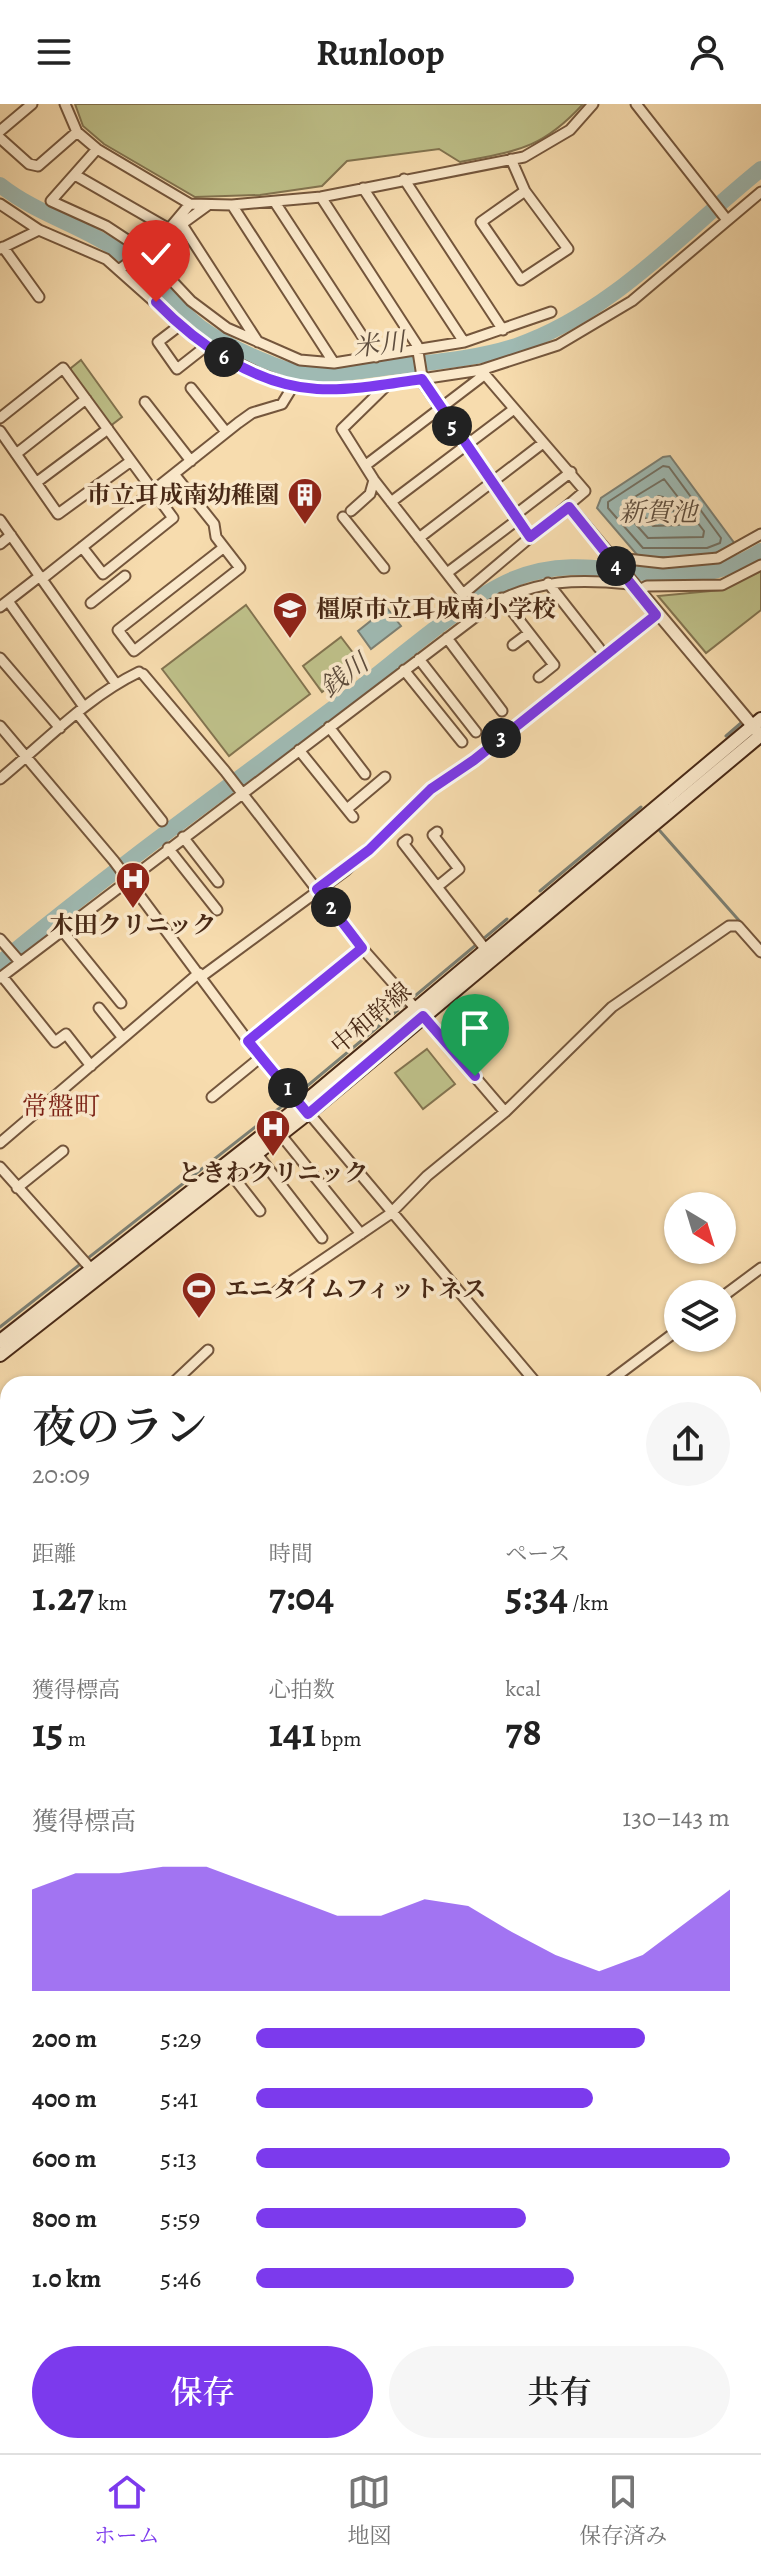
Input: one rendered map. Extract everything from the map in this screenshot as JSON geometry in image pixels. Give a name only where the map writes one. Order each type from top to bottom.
[{"type":"main road","name":"中和幹線","points":[[415,1007],[482,945],[759,730]]},
{"type":"main road","name":"中和幹線","points":[[0,1341],[88,1264],[300,1103],[759,730]]},
{"type":"main road","name":"中和幹線","points":[[0,1355],[281,1135],[300,1103]]},
{"type":"street","points":[[0,131],[32,104]]},
{"type":"street","points":[[65,104],[77,132],[97,149],[190,204],[232,205],[276,204],[321,197],[511,159],[552,144],[577,124],[593,104]]},
{"type":"street","points":[[636,104],[726,219]]},
{"type":"street","points":[[0,138],[29,164],[38,166],[77,132]]},
{"type":"street","points":[[97,149],[51,201],[106,226],[142,253],[208,315],[260,345],[300,360],[334,363],[418,352],[464,342],[551,312]]},
{"type":"street","points":[[511,159],[525,191],[568,249],[521,280],[481,222],[525,191]]},
{"type":"street","points":[[75,175],[175,229],[260,345]]},
{"type":"street","points":[[404,179],[503,330]]},
{"type":"street","points":[[363,188],[464,342]]},
{"type":"street","points":[[0,204],[39,230],[87,249],[122,268],[179,326],[205,347],[293,386],[321,390],[483,372],[543,351],[594,326],[632,301],[761,192]]},
{"type":"street","points":[[321,197],[418,352],[422,377],[440,408],[530,537]]},
{"type":"street","points":[[175,229],[190,204]]},
{"type":"street","points":[[122,268],[209,204]]},
{"type":"street","points":[[276,204],[376,357]]},
{"type":"street","points":[[232,205],[334,363]]},
{"type":"street","points":[[39,230],[1,248],[39,297]]},
{"type":"street","points":[[179,326],[158,342],[177,369],[205,347]]},
{"type":"street","points":[[0,418],[63,368],[173,518],[103,574],[82,547]]},
{"type":"street","points":[[366,465],[483,372]]},
{"type":"street","points":[[388,384],[342,429],[374,480],[463,594],[585,491],[483,372]]},
{"type":"street","points":[[162,821],[4,604],[82,547],[252,413],[282,404],[293,386]]},
{"type":"street","points":[[191,388],[226,432]]},
{"type":"street","points":[[16,454],[86,399]]},
{"type":"street","points":[[145,402],[191,461]]},
{"type":"street","points":[[391,502],[514,409]]},
{"type":"street","points":[[37,482],[108,429]]},
{"type":"street","points":[[0,431],[58,514],[131,461]]},
{"type":"street","points":[[419,538],[543,443]]},
{"type":"street","points":[[447,573],[571,472]]},
{"type":"street","points":[[174,474],[214,524],[216,537],[240,568],[134,651],[118,630],[223,548]]},
{"type":"street","points":[[374,480],[370,494],[347,514],[384,568]]},
{"type":"street","points":[[569,507],[656,615],[759,730]]},
{"type":"street","points":[[0,520],[116,684]]},
{"type":"street","points":[[611,560],[663,563],[718,558],[761,534]]},
{"type":"street","points":[[0,544],[11,535]]},
{"type":"street","points":[[91,1066],[66,1034],[55,1042],[1,977],[18,960],[126,876],[183,837],[239,792],[502,598],[548,583],[572,579],[647,586],[722,585],[761,565]]},
{"type":"street","points":[[91,603],[125,576]]},
{"type":"street","points":[[548,583],[599,648]]},
{"type":"street","points":[[502,598],[554,665],[539,677]]},
{"type":"street","points":[[0,1143],[200,975],[369,850],[431,789],[474,760],[656,615]]},
{"type":"street","points":[[513,645],[529,633]]},
{"type":"street","points":[[447,638],[502,711]]},
{"type":"street","points":[[0,658],[60,728]]},
{"type":"street","points":[[419,659],[476,732]]},
{"type":"street","points":[[404,670],[462,742]]},
{"type":"street","points":[[0,779],[80,710],[116,684],[141,673],[362,948],[505,1112]]},
{"type":"street","points":[[0,726],[116,863],[261,1057],[390,1214],[530,1376]]},
{"type":"street","points":[[329,727],[365,774]]},
{"type":"street","points":[[299,750],[350,813],[385,777]]},
{"type":"street","points":[[437,832],[433,835],[459,869],[437,887]]},
{"type":"street","points":[[183,837],[218,882]]},
{"type":"street","points":[[407,840],[403,843],[482,945]]},
{"type":"street","points":[[168,848],[217,910]]},
{"type":"street","points":[[277,1291],[390,1214],[427,1176],[505,1112],[612,1007],[729,926],[738,926],[761,952]]},
{"type":"street","points":[[61,929],[121,1003]]},
{"type":"street","points":[[0,939],[18,960]]},
{"type":"street","points":[[248,1041],[362,948]]},
{"type":"street","points":[[99,1008],[123,1038]]},
{"type":"street","points":[[212,1097],[261,1057]]},
{"type":"street","points":[[281,1135],[361,1234]]},
{"type":"street","points":[[17,1188],[63,1151]]},
{"type":"street","points":[[257,1154],[322,1238]]},
{"type":"street","points":[[0,1167],[88,1264]]},
{"type":"street","points":[[231,1174],[260,1211]]},
{"type":"street","points":[[736,1287],[761,1268]]},
{"type":"street","points":[[617,1376],[664,1340]]},
{"type":"street","points":[[180,1376],[208,1350]]},
{"type":"green space","points":[[75,104],[583,104],[541,139],[498,155],[460,162],[439,149],[347,161],[322,186],[260,195],[195,197],[104,144],[83,126]]},
{"type":"green space","points":[[81,360],[122,417],[109,427],[71,374],[71,368]]},
{"type":"green space","points":[[761,571],[761,610],[706,653],[658,596],[721,590]]},
{"type":"green space","points":[[246,605],[310,694],[229,756],[162,669]]},
{"type":"green space","points":[[341,637],[360,662],[322,692],[303,666]]},
{"type":"green space","points":[[427,1049],[455,1084],[423,1109],[395,1073]]},
{"type":"water","name":"新賀池","points":[[670,456],[735,544],[701,556],[639,557],[597,508],[601,498],[663,457]]},
{"type":"water","points":[[387,608],[401,626],[371,649],[358,631]]},
{"type":"waterway","name":"米川","points":[[0,185],[119,252],[189,318],[217,339],[286,369],[331,374],[486,354],[516,346],[551,331],[615,292],[761,169]]},
{"type":"waterway","name":"銭川","points":[[0,963],[128,861],[429,634],[494,589],[514,579],[546,570],[577,567],[667,575],[698,574],[729,567],[761,551]]},
{"type":"waterway","name":"銭川","points":[[612,570],[617,575]]},
{"type":"waterway","points":[[726,736],[741,723]]},
{"type":"waterway","points":[[540,891],[641,807]]},
{"type":"waterway","points":[[660,831],[743,925]]},
{"type":"waterway","points":[[0,1327],[300,1092],[507,919]]},
{"type":"place","name":"市立耳成南幼稚園","points":[[305,526]]},
{"type":"place","name":"橿原市立耳成南小学校","points":[[290,640]]},
{"type":"place","name":"木田クリニック","points":[[133,910]]},
{"type":"place","name":"ときわクリニック","points":[[273,1158]]},
{"type":"place","name":"エニタイムフィットネス","points":[[199,1320]]},
{"type":"district","name":"常盤町","points":[[61,1106]]},
{"type":"route","points":[[156,302],[205,347],[293,386],[321,390],[422,379],[530,537],[569,507],[656,615],[550,696],[474,760],[431,789],[369,850],[345,871],[317,889],[362,948],[248,1041],[308,1114],[423,1016],[475,1076]]}]
